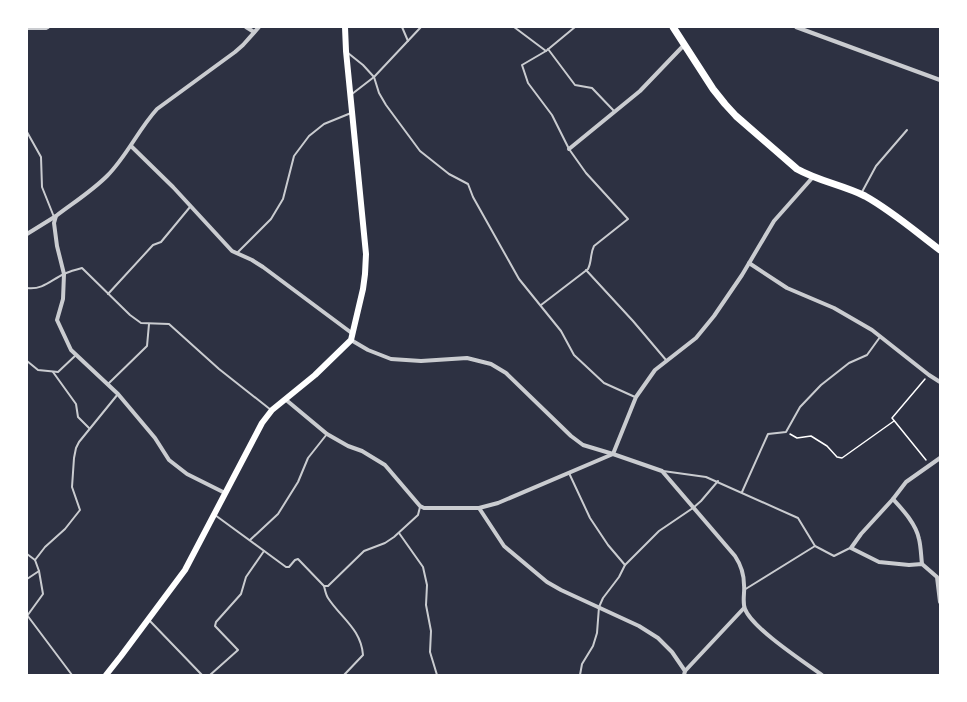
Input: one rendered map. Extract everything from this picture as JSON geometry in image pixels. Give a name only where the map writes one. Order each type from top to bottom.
[{"type":"highway","points":[[673,27],[725,104],[736,116],[797,169],[813,177],[860,194],[881,206],[940,250]]},
{"type":"main road","points":[[106,675],[149,620],[185,570],[262,423],[272,410],[315,375],[352,337],[363,289],[366,259],[365,232],[350,95],[345,27]]},
{"type":"street","points":[[27,28],[48,27]]},
{"type":"street","points":[[246,27],[254,32]]},
{"type":"street","points":[[27,234],[55,216],[108,176],[131,146],[147,120],[157,110],[235,52],[259,27]]},
{"type":"street","points":[[796,27],[940,80]]},
{"type":"street","points":[[569,148],[640,91],[685,44]]},
{"type":"street","points":[[131,146],[173,187],[227,246],[236,253],[263,267],[368,350],[391,359],[421,361],[467,358],[491,364],[506,373],[571,436],[583,445],[662,471],[741,565],[744,590],[744,608],[750,619],[761,630],[822,675]]},
{"type":"street","points":[[285,399],[327,434],[348,446],[362,451],[384,465],[420,506],[424,508],[479,508],[498,503],[613,454],[636,397],[656,370],[696,338],[714,316],[749,263],[774,221],[813,177]]},
{"type":"street","points":[[55,216],[54,223],[57,246],[64,274],[63,299],[57,320],[71,350],[118,394],[155,438],[169,460],[187,474],[225,493]]},
{"type":"street","points":[[749,263],[786,288],[834,308],[872,330],[940,382]]},
{"type":"street","points":[[922,564],[909,565],[879,562],[851,548],[861,534],[893,499],[906,482],[940,458]]},
{"type":"street","points":[[893,499],[914,526],[919,538],[922,564],[937,577],[940,602]]},
{"type":"street","points":[[479,508],[504,546],[533,571],[547,582],[561,590],[639,626],[658,638],[672,652],[685,673],[744,608]]},
{"type":"lane","points":[[402,27],[408,41]]},
{"type":"lane","points":[[350,95],[374,77],[421,27]]},
{"type":"lane","points":[[514,27],[547,50],[575,86],[592,88],[615,112]]},
{"type":"lane","points":[[541,305],[586,270],[591,263],[594,246],[628,219],[586,173],[569,148],[552,115],[528,83],[522,65],[547,50],[574,27]]},
{"type":"lane","points":[[346,51],[363,65],[374,77],[379,93],[386,106],[420,151],[449,174],[468,184],[473,197],[519,279],[561,331],[574,355],[604,383],[636,397]]},
{"type":"lane","points":[[236,253],[271,219],[283,199],[294,156],[309,136],[324,124],[352,112]]},
{"type":"lane","points":[[860,194],[876,166],[907,130]]},
{"type":"lane","points":[[27,132],[41,157],[42,187],[55,216]]},
{"type":"lane","points":[[108,294],[153,245],[161,242],[190,207]]},
{"type":"lane","points":[[27,288],[34,289],[42,287],[64,274],[82,268],[130,315],[141,323],[168,324],[219,369],[272,410]]},
{"type":"lane","points":[[586,270],[667,361]]},
{"type":"lane","points":[[108,384],[147,346],[149,324]]},
{"type":"lane","points":[[742,492],[768,434],[786,432],[800,407],[821,384],[849,363],[867,355],[880,337]]},
{"type":"lane","points":[[27,361],[38,370],[58,372],[76,355]]},
{"type":"lane","points":[[53,372],[76,404],[78,417],[90,428]]},
{"type":"lane","points":[[35,560],[45,547],[65,529],[80,510],[72,487],[76,448],[79,442],[118,394]]},
{"type":"lane","points":[[250,540],[278,514],[298,482],[308,458],[327,434]]},
{"type":"lane","points":[[662,471],[706,477],[798,518],[815,546],[834,556],[851,548]]},
{"type":"lane","points":[[569,473],[590,518],[608,545],[625,565]]},
{"type":"lane","points":[[580,675],[582,664],[593,646],[595,639],[599,607],[603,598],[619,577],[625,565],[659,530],[693,508],[718,482]]},
{"type":"lane","points":[[324,586],[328,586],[364,551],[385,543],[399,533],[418,515],[420,506]]},
{"type":"lane","points":[[214,514],[286,567],[289,568],[295,560],[298,559],[324,586],[328,598],[351,624],[362,646],[363,654],[344,675]]},
{"type":"lane","points":[[399,533],[423,567],[427,585],[426,605],[431,631],[430,652],[437,675]]},
{"type":"lane","points":[[744,590],[815,546]]},
{"type":"lane","points":[[210,675],[238,650],[215,626],[216,622],[241,594],[246,578],[264,551]]},
{"type":"lane","points":[[27,554],[35,560],[39,570],[43,594],[27,616],[72,675]]},
{"type":"lane","points":[[27,579],[39,570]]},
{"type":"lane","points":[[149,620],[202,675]]},
{"type":"path","points":[[929,375],[892,418],[930,465]]},
{"type":"path","points":[[786,432],[797,438],[810,436],[827,446],[837,457],[842,458],[894,421]]}]
